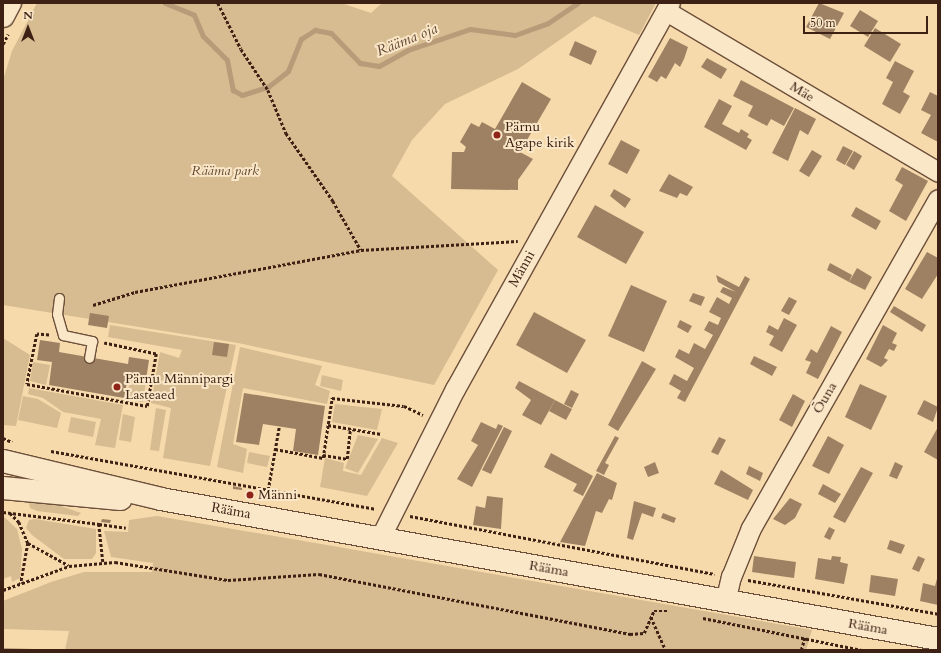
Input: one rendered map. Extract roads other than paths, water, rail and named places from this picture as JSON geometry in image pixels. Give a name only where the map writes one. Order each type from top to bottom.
[{"type":"main road","points":[[3,16],[10,3]]},
{"type":"main road","name":"Rääma","points":[[3,461],[161,499],[725,602],[938,639]]},
{"type":"main road","name":"Rääma","points":[[3,488],[83,498],[161,499]]},
{"type":"street","name":"Mäe","points":[[668,7],[938,172]]},
{"type":"street","name":"Männi","points":[[380,538],[438,422],[668,7]]},
{"type":"street","name":"Õuna","points":[[725,602],[730,577],[751,528],[938,199]]},
{"type":"lane","points":[[59,298],[57,314],[63,335],[92,341],[89,358]]},
{"type":"waterway","name":"Rääma oja","points":[[165,3],[194,15],[203,36],[227,60],[233,90],[242,95],[269,86],[288,71],[301,39],[315,30],[331,33],[360,63],[379,66],[408,50],[470,29],[515,35],[548,23],[578,3]]},
{"type":"place","name":"Pärnu Agape kirik","points":[[497,135]]},
{"type":"place","name":"Pärnu Männipargi Lasteaed","points":[[117,387]]},
{"type":"place","name":"Männi","points":[[250,495]]},
{"type":"park label","name":"Rääma park","points":[[225,171]]}]
